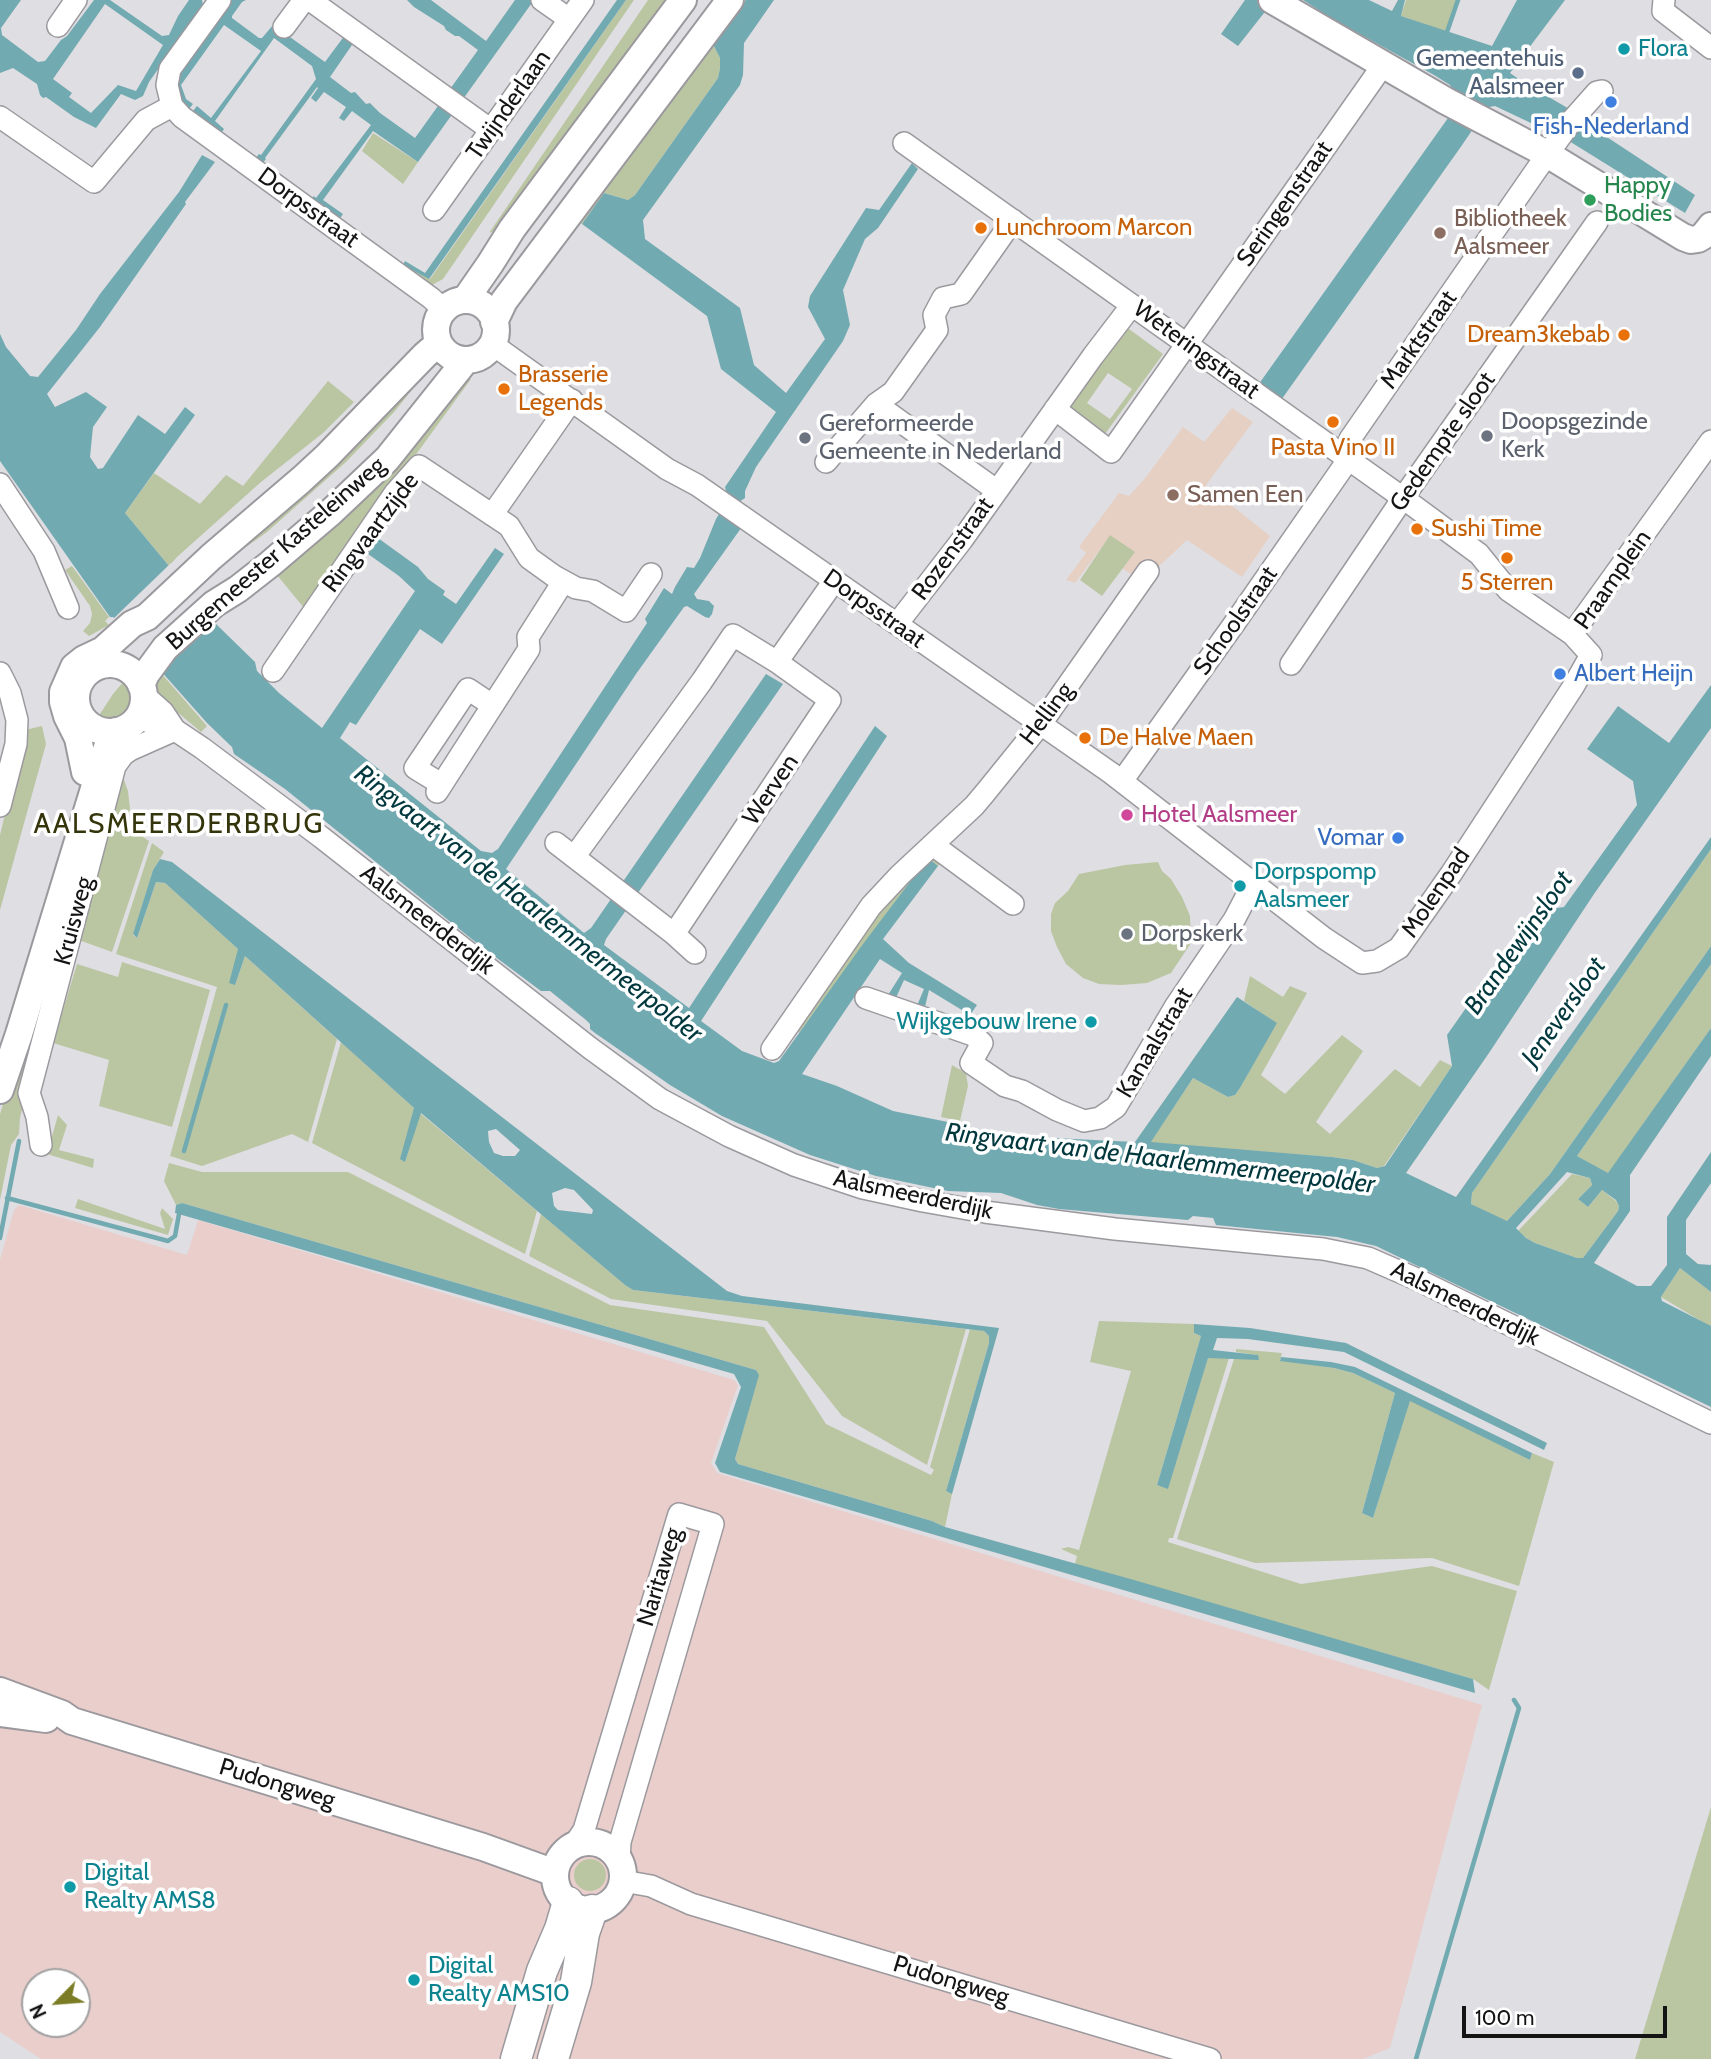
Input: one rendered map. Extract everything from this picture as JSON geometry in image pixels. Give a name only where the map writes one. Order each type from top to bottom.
[{"type":"highway","points":[[516,2059],[542,1971],[557,1938],[580,1906]]},
{"type":"highway","points":[[553,2059],[576,1982],[584,1933],[580,1906]]},
{"type":"main road","points":[[683,0],[512,229],[490,264],[437,322],[439,343],[452,356],[466,360],[481,355],[493,333],[504,301],[730,0]]},
{"type":"main road","points":[[1274,2],[1452,104],[1547,154],[1606,208],[1683,237],[1694,240],[1708,236]]},
{"type":"main road","points":[[454,305],[480,304],[486,309],[493,333]]},
{"type":"main road","name":"Burgemeester Kasteleinweg","points":[[102,657],[127,635],[138,631],[147,617],[188,579],[327,456],[439,343]]},
{"type":"main road","name":"Burgemeester Kasteleinweg","points":[[131,704],[165,648],[214,604],[270,565],[363,482],[387,459],[466,360]]},
{"type":"main road","points":[[102,657],[134,674],[131,704],[78,711],[77,687],[102,657]]},
{"type":"main road","name":"Kruisweg","points":[[85,772],[78,738],[63,702],[63,692],[74,667],[84,659],[102,657]]},
{"type":"main road","name":"Kruisweg","points":[[0,1040],[85,772],[92,763],[95,736],[131,704]]},
{"type":"main road","name":"Kruisweg","points":[[0,1090],[104,756],[131,704]]},
{"type":"main road","name":"Pudongweg","points":[[0,1691],[62,1714],[72,1721],[482,1847],[563,1859]]},
{"type":"main road","name":"Pudongweg","points":[[0,1713],[39,1717],[61,1723],[72,1721]]},
{"type":"main road","points":[[584,1842],[595,1842],[613,1852],[620,1878],[611,1902],[602,1907],[580,1906],[561,1894],[556,1884],[563,1859],[584,1842]]},
{"type":"street","points":[[58,26],[76,0]]},
{"type":"street","points":[[0,117],[94,182],[146,120],[172,106],[167,85],[170,69],[220,0]]},
{"type":"street","points":[[284,27],[304,0]]},
{"type":"street","points":[[310,0],[491,131]]},
{"type":"street","points":[[542,0],[569,19]]},
{"type":"street","name":"Twijnderlaan","points":[[434,210],[583,0]]},
{"type":"street","points":[[1663,6],[1711,48]]},
{"type":"street","name":"Seringenstraat","points":[[1055,409],[1111,452],[1383,65]]},
{"type":"street","name":"Marktstraat","points":[[1348,460],[1350,439],[1547,154],[1597,92],[1602,91]]},
{"type":"street","name":"Dorpsstraat","points":[[172,106],[183,117],[454,305]]},
{"type":"street","name":"Weteringstraat","points":[[904,143],[1403,498],[1485,561],[1508,590],[1572,634]]},
{"type":"street","name":"Gedempte sloot","points":[[1291,664],[1403,498],[1606,208]]},
{"type":"street","points":[[826,462],[876,404],[893,392],[937,330],[934,315],[943,298],[961,295],[1013,220]]},
{"type":"street","name":"Rozenstraat","points":[[897,624],[1132,305]]},
{"type":"street","name":"Dorpsstraat","points":[[493,333],[572,400],[667,469],[697,485],[1122,780],[1251,881]]},
{"type":"street","points":[[492,515],[572,400]]},
{"type":"street","points":[[876,404],[996,490]]},
{"type":"street","name":"Praamplein","points":[[1502,793],[1591,656],[1572,634],[1711,441]]},
{"type":"street","name":"Schoolstraat","points":[[1122,780],[1348,460]]},
{"type":"street","name":"Ringvaartzijde","points":[[273,671],[395,493],[419,466],[509,526],[528,558],[569,585],[593,591],[626,611],[651,574]]},
{"type":"street","points":[[0,484],[44,551],[68,608]]},
{"type":"street","name":"Helling","points":[[772,1049],[871,906],[974,806],[1040,725],[1148,571]]},
{"type":"street","points":[[777,662],[834,581]]},
{"type":"street","points":[[492,705],[468,689],[415,768],[439,788],[529,649],[528,637],[569,585]]},
{"type":"street","name":"Werven","points":[[574,857],[733,635],[830,700],[674,934]]},
{"type":"street","points":[[0,673],[16,712],[16,744],[0,806]]},
{"type":"street","name":"Aalsmeerderdijk","points":[[131,704],[202,748],[660,1099],[729,1136],[794,1165],[852,1184],[923,1201],[1115,1230],[1322,1248],[1368,1258],[1711,1423]]},
{"type":"street","name":"Kruisweg","points":[[41,1145],[37,1117],[29,1093],[115,766],[130,750],[175,730]]},
{"type":"street","name":"Molenpad","points":[[1251,881],[1324,938],[1362,963],[1377,961],[1399,948],[1451,874],[1502,793]]},
{"type":"street","points":[[556,843],[634,902],[695,953]]},
{"type":"street","points":[[933,845],[1013,904]]},
{"type":"street","name":"Kanaalstraat","points":[[866,998],[973,1035],[982,1043],[971,1063],[1005,1086],[1022,1091],[1084,1121],[1101,1118],[1116,1107],[1175,1007],[1234,920],[1251,881]]},
{"type":"street","name":"Naritaweg","points":[[563,1859],[584,1830],[680,1514],[713,1524],[621,1842],[620,1878]]},
{"type":"street","name":"Pudongweg","points":[[620,1878],[646,1900],[691,1904],[1210,2059]]},
{"type":"shaded area","name":"Samen Een","points":[[1232,408],[1253,422],[1206,485],[1270,536],[1242,577],[1187,540],[1154,571],[1145,584],[1122,568],[1134,552],[1110,536],[1075,583],[1066,580],[1086,553],[1079,547],[1119,493],[1129,496],[1183,427],[1204,442]]},
{"type":"shaded area","points":[[19,1205],[187,1255],[198,1220],[734,1380],[738,1385],[711,1463],[717,1473],[1482,1705],[1390,2048],[1363,2059],[41,2059],[0,2032],[0,1260],[14,1210]]},
{"type":"green space","points":[[626,0],[634,0],[443,279],[430,286],[403,265],[430,279]]},
{"type":"green space","points":[[648,0],[673,0],[511,225],[489,233]]},
{"type":"green space","points":[[735,0],[746,0],[713,44],[720,58],[718,78],[635,195],[628,200],[604,193],[582,224],[573,217]]},
{"type":"green space","points":[[1406,0],[1457,0],[1447,32],[1401,16]]},
{"type":"green space","points":[[373,133],[418,162],[403,184],[362,151]]},
{"type":"green space","points":[[1125,326],[1163,354],[1105,434],[1068,407]],"holes":[[[1108,373],[1132,389],[1110,419],[1087,403]]]},
{"type":"green space","points":[[431,366],[395,411],[346,462],[267,532],[232,557]]},
{"type":"green space","points":[[456,378],[471,379],[304,608],[277,575]]},
{"type":"green space","points":[[328,381],[354,402],[323,433],[261,482],[169,566],[125,513],[154,473],[200,504],[226,475],[243,486]]},
{"type":"green space","points":[[1110,535],[1135,552],[1102,596],[1080,580]]},
{"type":"green space","points":[[72,566],[109,617],[105,621],[109,625],[89,636],[83,631],[90,623],[92,614],[90,606],[65,570]]},
{"type":"green space","points":[[161,673],[207,726],[201,732],[158,696],[156,689]]},
{"type":"green space","points":[[124,681],[132,700],[128,711],[119,718],[103,720],[98,717],[113,694]]},
{"type":"green space","points":[[42,726],[46,744],[0,910],[0,835],[25,730]]},
{"type":"green space","points":[[119,766],[128,791],[130,809],[125,825],[149,841],[112,952],[76,939]]},
{"type":"green space","points":[[103,782],[20,1118],[19,1134],[11,1145],[0,1200],[0,1114]]},
{"type":"green space","points":[[152,843],[164,852],[153,870],[133,935],[137,938],[156,882],[165,883],[238,949],[235,985],[245,956],[337,1039],[308,1142],[292,1134],[202,1166],[170,1156],[217,987],[116,954]]},
{"type":"green space","points":[[1711,849],[1711,946],[1550,1174],[1506,1222],[1471,1204],[1472,1193]]},
{"type":"green space","points":[[929,853],[942,862],[938,866],[928,858],[799,1033],[795,1019],[893,887]]},
{"type":"green space","points":[[1158,862],[1182,897],[1190,916],[1191,943],[1171,973],[1147,983],[1099,984],[1083,978],[1066,964],[1051,931],[1051,914],[1055,903],[1068,891],[1079,874]]},
{"type":"green space","points":[[122,962],[210,990],[172,1127],[99,1106],[109,1060],[53,1043],[77,964],[118,977]]},
{"type":"green space","points":[[1711,964],[1711,1028],[1608,1174],[1577,1156]]},
{"type":"green space","points":[[1250,976],[1283,997],[1290,986],[1307,993],[1261,1075],[1285,1094],[1342,1035],[1363,1051],[1316,1122],[1330,1134],[1395,1069],[1420,1087],[1440,1060],[1452,1066],[1384,1166],[1377,1168],[1332,1157],[1150,1143],[1193,1078],[1228,1097],[1235,1095],[1240,1088],[1276,1023],[1244,1001]]},
{"type":"green space","points":[[341,1042],[415,1109],[405,1162],[420,1113],[537,1211],[525,1254],[312,1143]]},
{"type":"green space","points":[[952,1065],[966,1073],[968,1086],[960,1121],[941,1117]]},
{"type":"green space","points":[[58,1115],[67,1125],[59,1150],[94,1159],[93,1168],[47,1154]]},
{"type":"green space","points":[[169,1163],[202,1172],[348,1172],[610,1305],[764,1327],[826,1424],[931,1475],[934,1470],[930,1467],[970,1329],[984,1331],[989,1336],[989,1343],[946,1491],[952,1494],[945,1527],[738,1464],[735,1459],[758,1376],[756,1370],[182,1203],[176,1205],[164,1181]]},
{"type":"green space","points":[[1572,1174],[1590,1178],[1592,1185],[1578,1199],[1588,1207],[1602,1190],[1619,1206],[1583,1258],[1535,1243],[1518,1231]]},
{"type":"green space","points":[[78,1199],[165,1229],[160,1213],[162,1208],[173,1219],[168,1235],[75,1208]]},
{"type":"green space","points":[[541,1214],[633,1290],[966,1329],[927,1465],[842,1416],[767,1321],[611,1299],[529,1256]]},
{"type":"green space","points":[[1680,1268],[1711,1292],[1711,1327],[1661,1297]]},
{"type":"green space","points":[[1099,1321],[1194,1324],[1194,1333],[1201,1336],[1157,1485],[1168,1488],[1208,1357],[1229,1358],[1173,1538],[1169,1538],[1168,1542],[1301,1584],[1432,1566],[1517,1591],[1489,1690],[1473,1679],[1075,1564],[1077,1556],[1061,1549],[1068,1547],[1079,1550],[1131,1371],[1090,1362]]},
{"type":"green space","points":[[1236,1349],[1282,1353],[1280,1360],[1353,1373],[1395,1393],[1362,1513],[1373,1518],[1410,1400],[1530,1460],[1532,1453],[1554,1462],[1519,1586],[1432,1558],[1255,1563],[1177,1539],[1234,1359],[1258,1359],[1257,1355],[1236,1352]]},
{"type":"green space","points":[[1711,1807],[1711,2059],[1635,2059]]},
{"type":"green space","points":[[590,1859],[601,1864],[606,1875],[601,1886],[590,1891],[579,1886],[574,1875],[579,1864]]},
{"type":"water","points":[[0,0],[21,0],[1,28],[2,35],[38,62],[45,61],[94,0],[110,0],[162,36],[169,35],[189,0],[202,0],[203,5],[149,82],[143,96],[135,100],[121,94],[96,128],[74,117],[46,97],[43,98],[37,84],[13,68],[0,73]],"holes":[[[105,4],[163,45],[136,91],[118,85],[91,113],[69,97],[72,93],[53,79]]]},
{"type":"water","points":[[230,0],[246,0],[232,18],[259,38],[273,25],[325,62],[345,35],[354,42],[330,77],[351,93],[355,92],[366,104],[370,103],[415,138],[478,50],[407,0],[431,0],[486,41],[515,0],[534,0],[418,162],[373,131],[323,200],[343,214],[339,220],[311,200],[314,196],[316,198],[371,125],[352,111],[344,121],[339,118],[346,107],[324,92],[316,102],[311,98],[317,87],[262,164],[255,159],[261,155],[316,79],[312,66],[274,38],[215,121],[224,129],[222,132],[193,111],[197,106],[211,118],[261,51],[224,25],[181,85],[186,99],[193,104],[189,109],[180,101],[176,78]]},
{"type":"water","points":[[617,0],[626,0],[429,279],[403,265],[405,261],[425,273]]},
{"type":"water","points":[[746,0],[774,0],[744,43],[740,85],[643,220],[645,239],[740,308],[754,365],[786,393],[825,339],[808,307],[810,296],[866,208],[879,210],[912,163],[918,169],[878,228],[865,239],[843,290],[850,325],[843,341],[756,467],[745,491],[745,498],[739,502],[744,524],[694,594],[697,599],[709,601],[714,606],[712,614],[709,618],[705,617],[687,606],[684,607],[506,869],[584,933],[591,928],[766,674],[783,684],[604,945],[689,1008],[875,726],[887,736],[701,1021],[742,1051],[774,1063],[779,1061],[928,858],[938,866],[883,939],[909,963],[977,1005],[970,1015],[929,990],[924,1011],[916,1008],[924,989],[904,980],[895,1000],[888,995],[902,973],[880,959],[802,1074],[893,1111],[963,1125],[993,1135],[1135,1142],[1237,997],[1277,1023],[1240,1088],[1235,1095],[1228,1097],[1193,1078],[1151,1142],[1332,1157],[1377,1168],[1385,1166],[1452,1066],[1447,1035],[1534,911],[1564,907],[1637,805],[1633,781],[1587,749],[1618,706],[1669,743],[1711,685],[1711,728],[1594,894],[1406,1173],[1456,1197],[1711,837],[1711,849],[1472,1193],[1471,1204],[1507,1221],[1550,1174],[1711,946],[1711,964],[1577,1156],[1608,1173],[1711,1028],[1711,1056],[1630,1175],[1630,1211],[1594,1263],[1637,1286],[1651,1286],[1667,1265],[1667,1217],[1711,1152],[1711,1183],[1686,1220],[1686,1254],[1698,1264],[1711,1265],[1711,1292],[1680,1268],[1661,1297],[1662,1301],[1711,1326],[1711,1407],[1376,1246],[1337,1237],[1216,1225],[1213,1218],[1193,1216],[1188,1220],[1059,1209],[1001,1193],[948,1191],[876,1176],[810,1155],[722,1116],[670,1085],[595,1033],[586,1020],[550,991],[541,991],[478,944],[285,789],[234,754],[232,747],[207,723],[113,617],[110,617],[0,461],[0,334],[6,347],[30,376],[38,377],[179,192],[202,155],[215,162],[100,327],[47,394],[55,407],[86,392],[107,407],[93,427],[90,457],[98,469],[103,468],[138,415],[165,434],[185,407],[195,415],[125,513],[169,566],[159,576],[207,630],[216,624],[255,662],[257,671],[279,693],[322,728],[415,591],[368,554],[378,538],[418,567],[428,579],[445,591],[443,595],[456,604],[495,548],[504,554],[442,644],[420,629],[356,725],[350,722],[340,738],[481,851],[492,853],[498,849],[647,623],[645,619],[664,588],[672,594],[687,567],[694,568],[728,499],[725,487],[776,412],[721,369],[707,316],[582,224],[604,193],[628,200],[635,195],[718,78],[720,58],[713,44]],"holes":[[[1567,1172],[1590,1178],[1592,1185],[1578,1199],[1588,1207],[1602,1190],[1616,1200],[1619,1206],[1583,1258],[1535,1243],[1516,1228]]]},
{"type":"water","points":[[1245,0],[1280,0],[1264,13],[1238,46],[1221,34]]},
{"type":"water","points":[[1303,0],[1369,0],[1392,11],[1398,0],[1405,0],[1401,16],[1492,46],[1517,0],[1565,0],[1510,73],[1540,94],[1571,110],[1577,125],[1584,122],[1695,195],[1685,213],[1569,141],[1495,106],[1483,108],[1460,148],[1279,403],[1256,388],[1448,118],[1456,94],[1450,85],[1434,75]]},
{"type":"water","points":[[160,859],[172,862],[727,1291],[742,1296],[999,1328],[952,1494],[946,1491],[989,1343],[989,1336],[984,1331],[633,1290],[421,1113],[405,1162],[400,1159],[414,1108],[245,956],[235,985],[229,983],[238,949],[165,883],[156,882],[137,938],[133,934],[153,870]],"holes":[[[496,1129],[520,1150],[515,1156],[494,1153],[488,1131]],[[565,1188],[574,1190],[593,1210],[592,1214],[558,1210],[554,1206],[552,1193]]]},
{"type":"water","points":[[182,1203],[756,1370],[759,1375],[735,1459],[738,1464],[945,1527],[1473,1679],[1475,1693],[720,1472],[715,1463],[741,1387],[734,1374],[175,1213],[176,1205]]},
{"type":"water","points":[[1194,1324],[1250,1328],[1346,1343],[1547,1443],[1544,1450],[1344,1352],[1248,1339],[1217,1338],[1213,1350],[1258,1355],[1259,1360],[1208,1358],[1168,1489],[1157,1485],[1201,1336],[1194,1333]]},
{"type":"water","points":[[1281,1357],[1355,1367],[1532,1453],[1530,1460],[1410,1401],[1373,1518],[1362,1513],[1395,1393],[1353,1373],[1280,1361]]},
{"type":"pier","points":[[171,563],[172,568],[163,577],[208,626],[218,621],[207,631],[205,628],[160,672],[113,619]]},
{"type":"waterway","points":[[1447,32],[1458,0]]},
{"type":"waterway","points":[[184,1151],[226,1005]]},
{"type":"waterway","points":[[0,1238],[19,1141]]},
{"type":"waterway","points":[[7,1198],[168,1241],[175,1236],[179,1214]]},
{"type":"waterway","points":[[1416,2059],[1519,1708],[1514,1700]]},
{"type":"place","name":"Flora","points":[[1624,49]]},
{"type":"place","name":"Gemeentehuis Aalsmeer","points":[[1578,73]]},
{"type":"place","name":"Fish-Nederland","points":[[1611,102]]},
{"type":"place","name":"Happy Bodies","points":[[1590,200]]},
{"type":"place","name":"Lunchroom Marcon","points":[[981,228]]},
{"type":"place","name":"Bibliotheek Aalsmeer","points":[[1440,233]]},
{"type":"place","name":"Dream3kebab","points":[[1624,335]]},
{"type":"place","name":"Brasserie Legends","points":[[504,389]]},
{"type":"place","name":"Pasta Vino II","points":[[1333,422]]},
{"type":"place","name":"Doopsgezinde Kerk","points":[[1487,436]]},
{"type":"place","name":"Gereformeerde Gemeente in Nederland","points":[[805,438]]},
{"type":"place","name":"Samen Een","points":[[1173,495]]},
{"type":"place","name":"Sushi Time","points":[[1417,529]]},
{"type":"place","name":"5 Sterren","points":[[1507,558]]},
{"type":"place","name":"Albert Heijn","points":[[1560,674]]},
{"type":"place","name":"De Halve Maen","points":[[1085,738]]},
{"type":"place","name":"Hotel Aalsmeer","points":[[1127,815]]},
{"type":"place","name":"Vomar","points":[[1398,838]]},
{"type":"place","name":"Dorpspomp Aalsmeer","points":[[1240,886]]},
{"type":"place","name":"Dorpskerk","points":[[1127,934]]},
{"type":"place","name":"Wijkgebouw Irene","points":[[1091,1022]]},
{"type":"place","name":"Digital Realty AMS8","points":[[70,1887]]},
{"type":"place","name":"Digital Realty AMS10","points":[[414,1980]]},
{"type":"district","name":"AALSMEERDERBRUG","points":[[179,825]]},
{"type":"water label","name":"Ringvaart van de Haarlemmermeerpolder","points":[[528,904]]},
{"type":"water label","name":"Brandewijnsloot","points":[[1519,943]]},
{"type":"water label","name":"Jeneversloot","points":[[1564,1012]]},
{"type":"water label","name":"Ringvaart van de Haarlemmermeerpolder","points":[[1160,1159]]}]
